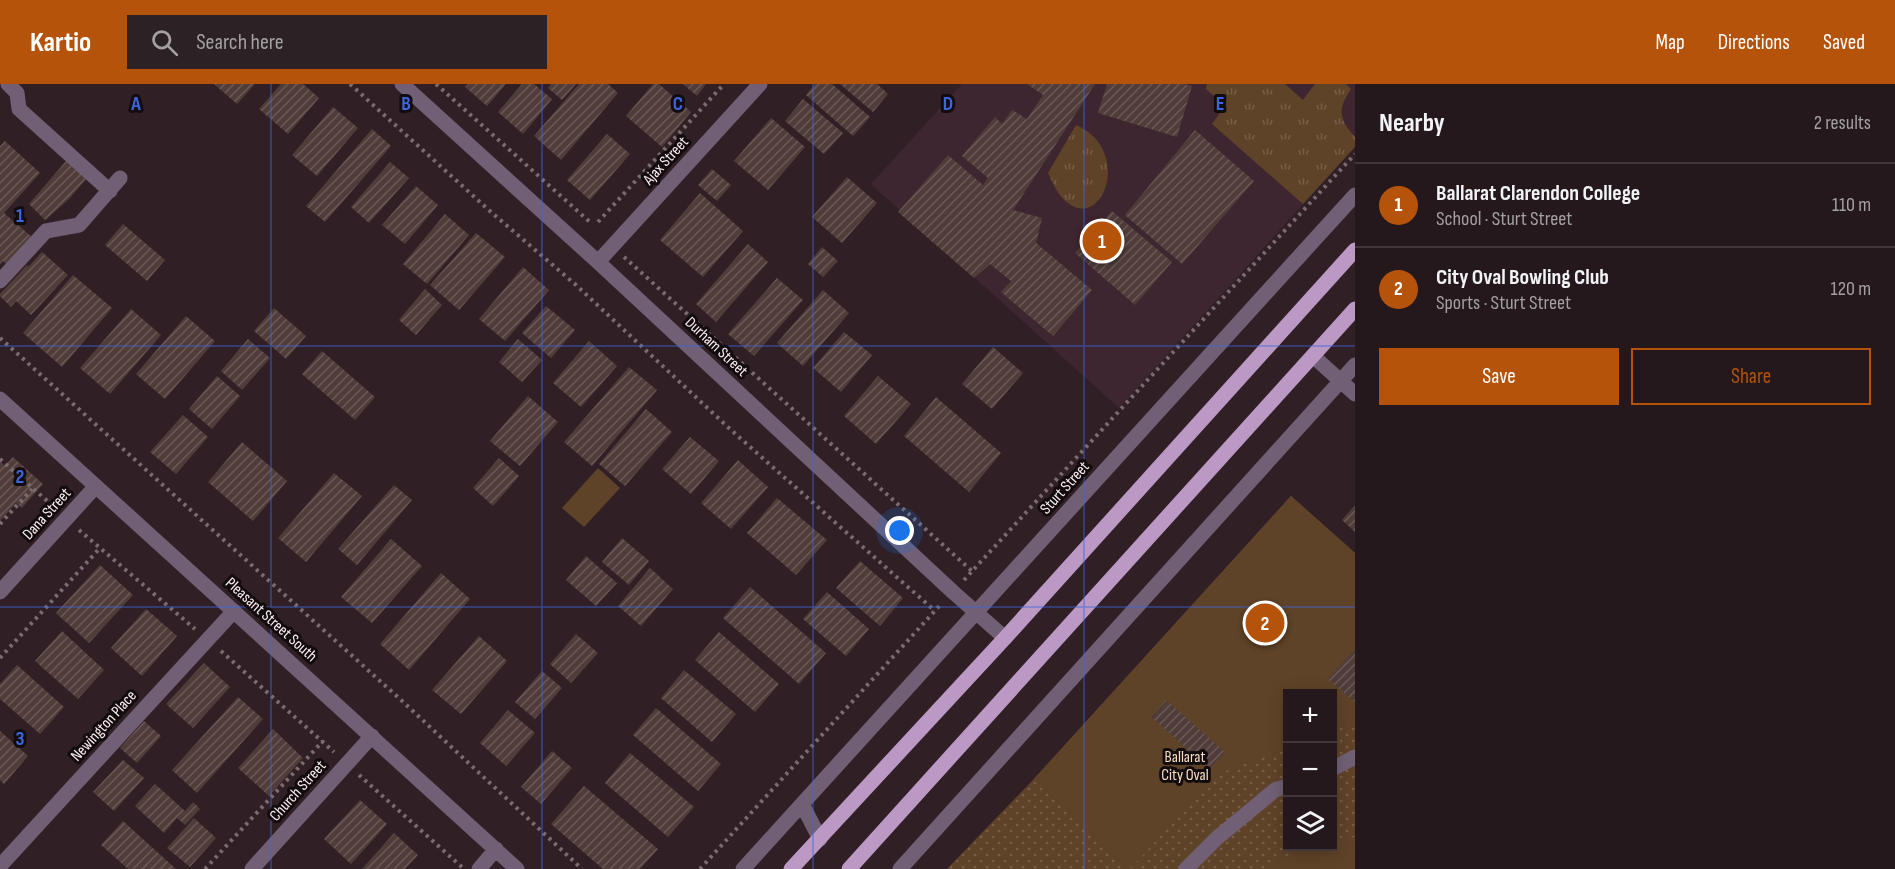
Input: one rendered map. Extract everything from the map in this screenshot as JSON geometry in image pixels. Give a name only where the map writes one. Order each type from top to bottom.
[{"type":"main road","points":[[791,869],[1005,638],[1355,250]]},
{"type":"main road","points":[[849,869],[1355,309]]},
{"type":"street","points":[[8,84],[16,93],[19,109],[110,190]]},
{"type":"street","name":"Durham Street","points":[[402,84],[1005,638]]},
{"type":"street","name":"Ajax Street","points":[[598,262],[760,84]]},
{"type":"street","points":[[0,281],[46,231],[79,225],[120,178]]},
{"type":"street","name":"Sturt Street","points":[[743,869],[1355,195]]},
{"type":"street","points":[[1312,356],[1355,394]]},
{"type":"street","points":[[900,869],[1355,365]]},
{"type":"street","name":"Pleasant Street South","points":[[0,399],[517,869]]},
{"type":"street","name":"Dana Street","points":[[0,592],[96,486]]},
{"type":"street","name":"Newington Place","points":[[0,866],[234,611]]},
{"type":"street","name":"Church Street","points":[[252,869],[372,736]]},
{"type":"street","points":[[1337,766],[1355,757]]},
{"type":"street","points":[[1186,869],[1217,838],[1275,790],[1283,787]]},
{"type":"street","points":[[802,804],[820,839]]},
{"type":"street","points":[[479,869],[496,849]]},
{"type":"path","points":[[350,84],[491,212],[576,285],[731,430],[934,611],[700,869]]},
{"type":"path","points":[[436,84],[591,223]]},
{"type":"path","points":[[598,222],[724,84]]},
{"type":"path","points":[[623,256],[973,572],[1355,154]]},
{"type":"path","points":[[0,338],[400,699],[582,869]]},
{"type":"path","points":[[0,459],[32,489],[0,524]]},
{"type":"path","points":[[0,658],[99,549]]},
{"type":"path","points":[[205,869],[322,741]]},
{"type":"path","points":[[361,777],[463,869]]},
{"type":"shaded area","points":[[962,84],[1355,84],[1355,147],[1119,408],[871,184]]},
{"type":"green space","points":[[1207,84],[1285,84],[1303,100],[1315,84],[1346,84],[1351,89],[1343,103],[1342,114],[1346,125],[1355,137],[1355,147],[1303,204],[1212,124],[1225,106],[1206,89]]},
{"type":"green space","points":[[1076,125],[1093,137],[1104,152],[1108,168],[1106,184],[1101,197],[1092,206],[1081,208],[1068,203],[1061,197],[1048,173]]},
{"type":"green space","points":[[598,468],[620,488],[584,527],[562,508]]},
{"type":"green space","name":"Ballarat City Oval","points":[[1291,496],[1355,553],[1355,869],[947,869],[1033,780]]},
{"type":"green space","name":"Ballarat City Oval","points":[[1291,496],[1355,553],[1355,721],[1337,728],[1337,689],[1283,689],[1283,749],[1218,774],[1131,868],[1033,780]]},
{"type":"green space","points":[[1355,837],[1355,869],[1264,869],[1296,852],[1337,851],[1337,839]]},
{"type":"building","points":[[214,84],[255,84],[237,104]]},
{"type":"building","points":[[281,84],[303,84],[319,98],[288,134],[259,109]]},
{"type":"building","points":[[468,84],[506,84],[487,106],[465,87]]},
{"type":"building","points":[[522,84],[534,84],[552,99],[523,134],[498,112]]},
{"type":"building","points":[[551,84],[576,84],[562,100],[548,88]]},
{"type":"building","points":[[579,84],[608,84],[618,93],[561,160],[534,136]]},
{"type":"building","points":[[653,84],[659,84],[691,112],[662,147],[626,116]]},
{"type":"building","points":[[683,84],[706,84],[697,96]]},
{"type":"building","points":[[815,84],[832,84],[870,117],[853,136],[806,95]]},
{"type":"building","points":[[840,84],[877,84],[888,94],[873,112]]},
{"type":"building","points":[[1027,84],[1095,84],[1013,210],[1042,218],[1036,243],[1092,290],[1053,336],[1001,292],[1011,281],[990,264],[974,278],[898,212],[948,155],[983,185],[988,178],[962,156],[995,117],[1002,124],[1012,110],[1027,119],[1043,95]]},
{"type":"building","points":[[1107,84],[1184,84],[1192,86],[1177,137],[1098,113]]},
{"type":"building","points":[[803,99],[843,133],[824,154],[785,121]]},
{"type":"building","points":[[333,107],[358,128],[317,176],[292,155]]},
{"type":"building","points":[[771,118],[805,147],[768,190],[734,161]]},
{"type":"building","points":[[372,129],[391,146],[325,222],[306,206]]},
{"type":"building","points":[[1195,130],[1254,181],[1182,264],[1125,215]]},
{"type":"building","points":[[607,134],[630,154],[590,200],[567,180]]},
{"type":"building","points":[[5,141],[40,173],[4,213],[32,237],[7,265],[3,261],[0,264],[0,146]]},
{"type":"building","points":[[66,161],[87,178],[68,200],[45,220],[29,204]]},
{"type":"building","points":[[390,162],[409,178],[369,223],[351,207]]},
{"type":"building","points":[[712,169],[731,185],[717,201],[698,185]]},
{"type":"building","points":[[847,177],[877,203],[842,243],[812,217]]},
{"type":"building","points":[[416,186],[438,205],[405,244],[382,225]]},
{"type":"building","points":[[700,193],[743,231],[703,277],[660,240]]},
{"type":"building","points":[[1112,211],[1172,262],[1135,305],[1075,253]]},
{"type":"building","points":[[445,214],[469,235],[427,284],[403,264]]},
{"type":"building","points":[[123,224],[165,260],[147,281],[105,245]]},
{"type":"building","points":[[476,233],[505,257],[459,310],[430,285]]},
{"type":"building","points":[[748,244],[768,262],[716,322],[696,304]]},
{"type":"building","points":[[822,247],[838,261],[823,277],[808,264]]},
{"type":"building","points":[[42,252],[68,275],[31,315],[16,301],[11,307],[0,294]]},
{"type":"building","points":[[523,267],[549,290],[505,341],[479,319]]},
{"type":"building","points":[[73,275],[112,308],[62,367],[23,333]]},
{"type":"building","points":[[777,278],[803,300],[754,356],[728,334]]},
{"type":"building","points":[[425,289],[442,305],[416,335],[399,320]]},
{"type":"building","points":[[823,290],[849,313],[803,366],[777,343]]},
{"type":"building","points":[[546,306],[575,330],[551,358],[522,333]]},
{"type":"building","points":[[274,308],[306,336],[286,359],[254,331]]},
{"type":"building","points":[[131,309],[161,335],[110,394],[80,368]]},
{"type":"building","points":[[186,316],[215,341],[165,399],[136,374]]},
{"type":"building","points":[[844,332],[872,355],[841,392],[813,368]]},
{"type":"building","points":[[248,339],[270,358],[242,390],[221,371]]},
{"type":"building","points":[[518,339],[542,360],[522,382],[499,362]]},
{"type":"building","points":[[589,341],[617,366],[581,407],[553,383]]},
{"type":"building","points":[[993,347],[1023,373],[992,409],[962,384]]},
{"type":"building","points":[[322,351],[375,397],[355,420],[302,374]]},
{"type":"building","points":[[629,367],[657,390],[592,466],[564,442]]},
{"type":"building","points":[[217,376],[240,396],[212,429],[189,409]]},
{"type":"building","points":[[878,376],[911,404],[876,444],[844,416]]},
{"type":"building","points":[[528,396],[558,422],[520,466],[490,441]]},
{"type":"building","points":[[936,397],[1001,453],[969,492],[904,436]]},
{"type":"building","points":[[646,409],[672,432],[625,486],[599,464]]},
{"type":"building","points":[[183,415],[208,437],[176,474],[150,452]]},
{"type":"building","points":[[690,437],[719,461],[691,494],[662,469]]},
{"type":"building","points":[[242,442],[287,481],[253,521],[208,482]]},
{"type":"building","points":[[13,457],[43,484],[22,508],[16,503],[0,521],[0,461],[5,466]]},
{"type":"building","points":[[499,458],[519,476],[493,506],[473,488]]},
{"type":"building","points":[[738,460],[768,487],[731,529],[701,503]]},
{"type":"building","points":[[334,473],[362,496],[306,562],[278,538]]},
{"type":"building","points":[[394,485],[412,500],[357,565],[338,549]]},
{"type":"building","points":[[777,498],[827,540],[796,575],[747,533]]},
{"type":"building","points":[[1355,505],[1355,532],[1342,520]]},
{"type":"building","points":[[622,538],[649,561],[629,585],[602,562]]},
{"type":"building","points":[[391,539],[422,566],[372,623],[341,597]]},
{"type":"building","points":[[586,556],[617,583],[596,606],[566,580]]},
{"type":"building","points":[[860,561],[903,598],[880,626],[836,588]]},
{"type":"building","points":[[100,565],[133,595],[89,643],[56,613]]},
{"type":"building","points":[[650,568],[673,589],[641,626],[618,606]]},
{"type":"building","points":[[441,573],[470,599],[409,670],[380,644]]},
{"type":"building","points":[[750,587],[826,653],[799,684],[723,618]]},
{"type":"building","points":[[827,592],[869,629],[846,656],[803,619]]},
{"type":"building","points":[[146,609],[177,636],[142,676],[111,648]]},
{"type":"building","points":[[62,631],[104,670],[78,699],[35,661]]},
{"type":"building","points":[[719,632],[779,684],[755,712],[695,660]]},
{"type":"building","points":[[576,634],[598,653],[571,683],[550,664]]},
{"type":"building","points":[[479,636],[507,661],[461,714],[432,690]]},
{"type":"building","points":[[1355,649],[1355,702],[1328,679]]},
{"type":"building","points":[[204,663],[230,687],[193,728],[166,704]]},
{"type":"building","points":[[17,665],[64,707],[40,734],[0,699],[0,684]]},
{"type":"building","points":[[684,670],[736,714],[712,742],[661,698]]},
{"type":"building","points":[[542,671],[562,688],[535,719],[515,702]]},
{"type":"building","points":[[238,697],[263,719],[197,793],[172,770]]},
{"type":"building","points":[[1166,700],[1225,752],[1210,769],[1151,717]]},
{"type":"building","points":[[656,708],[721,764],[698,791],[633,735]]},
{"type":"building","points":[[508,710],[535,733],[506,766],[480,743]]},
{"type":"building","points":[[144,721],[161,736],[137,763],[120,748]]},
{"type":"building","points":[[273,729],[303,758],[269,796],[238,768]]},
{"type":"building","points":[[0,731],[28,756],[4,784],[0,780]]},
{"type":"building","points":[[552,751],[572,768],[541,804],[521,787]]},
{"type":"building","points":[[630,753],[694,807],[668,837],[605,783]]},
{"type":"building","points":[[123,760],[144,778],[114,811],[93,792]]},
{"type":"building","points":[[155,784],[185,811],[193,802],[200,809],[185,825],[177,818],[164,833],[135,806]]},
{"type":"building","points":[[584,786],[658,849],[640,869],[603,869],[551,824]]},
{"type":"building","points":[[360,800],[387,824],[351,864],[324,839]]},
{"type":"building","points":[[194,818],[216,838],[190,867],[167,848]]},
{"type":"building","points":[[123,821],[176,869],[128,869],[101,845]]},
{"type":"building","points":[[394,833],[418,855],[405,869],[362,869]]},
{"type":"place","name":"Ballarat Clarendon College","points":[[1102,241]]},
{"type":"place","name":"City Oval Bowling Club","points":[[1265,623]]}]
